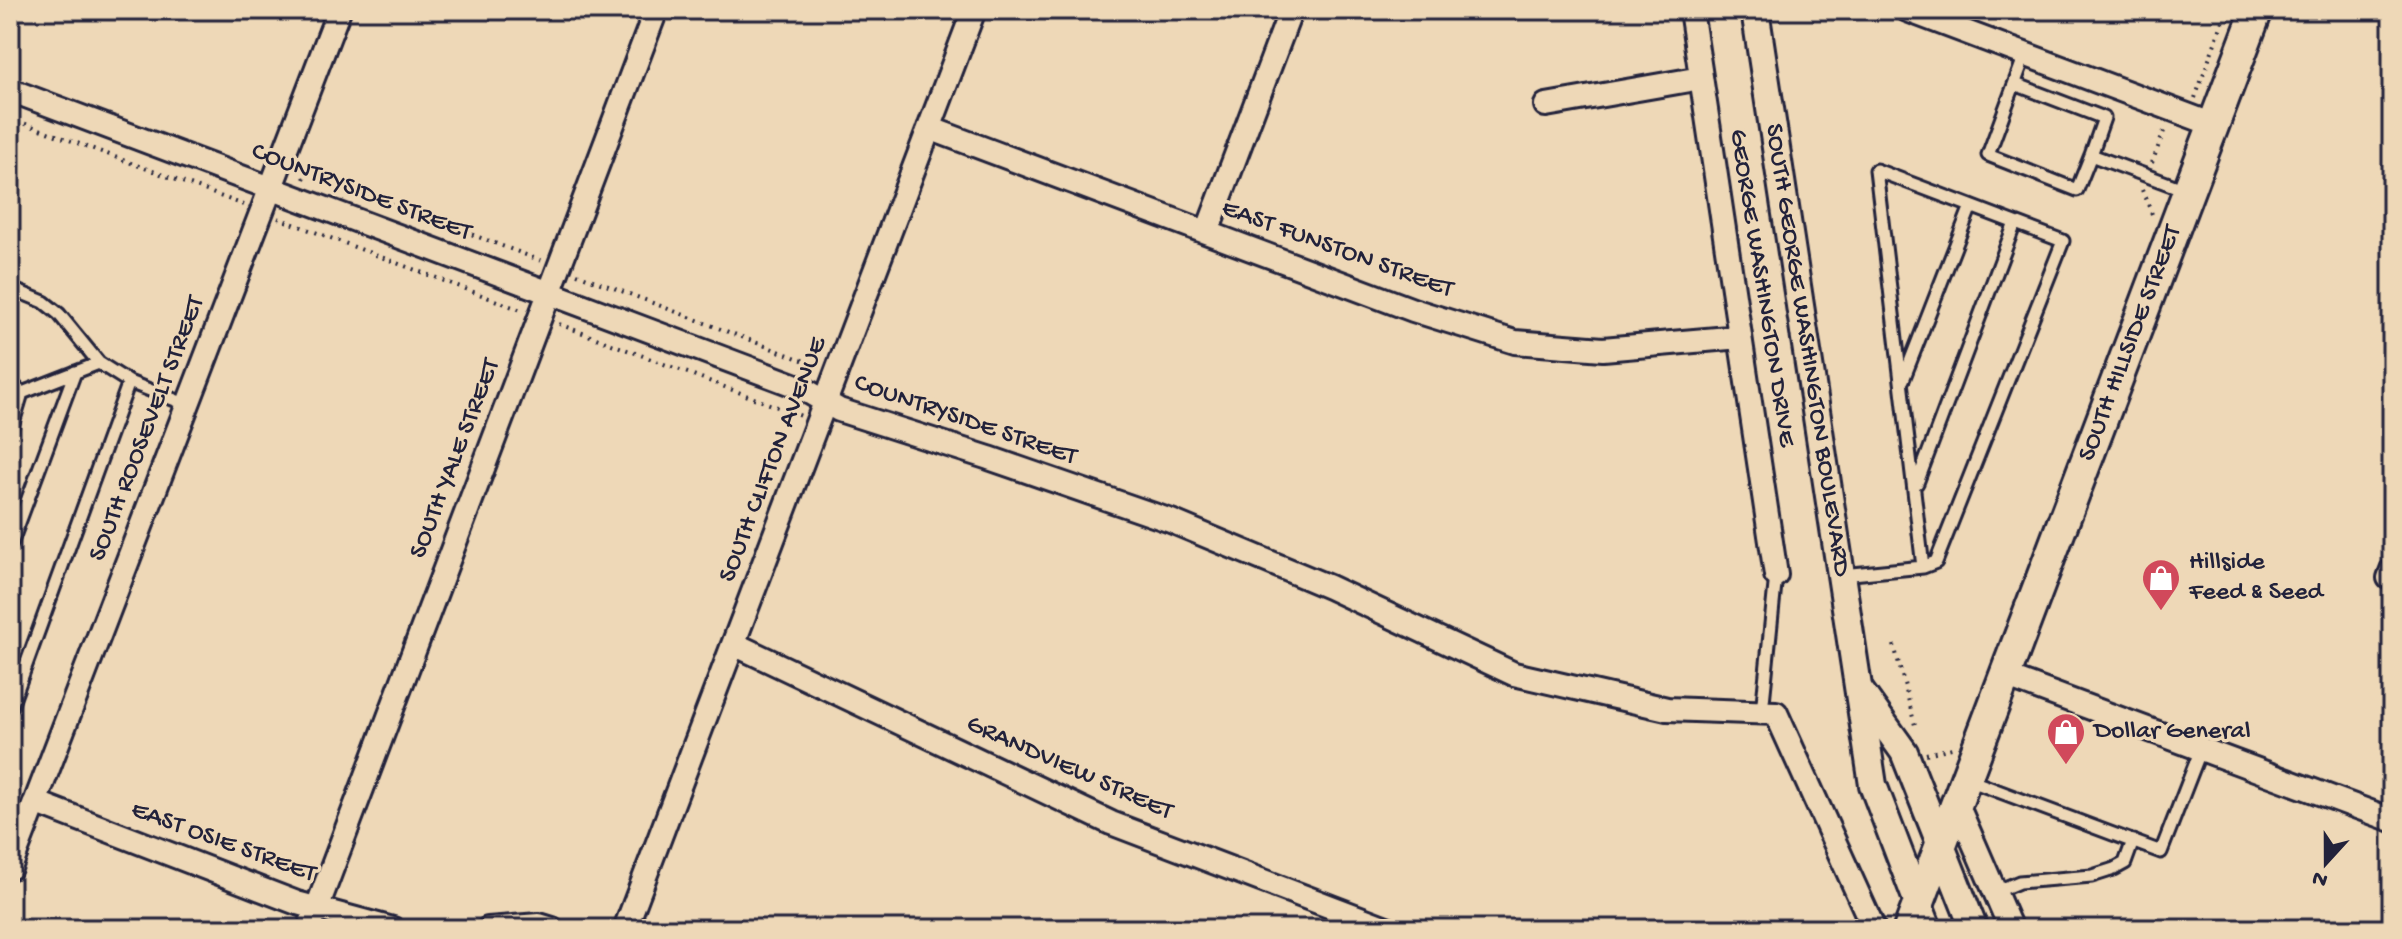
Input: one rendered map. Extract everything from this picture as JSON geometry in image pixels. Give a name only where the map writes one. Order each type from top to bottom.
[{"type":"main road","name":"SOUTH HILLSIDE STREET","points":[[1918,921],[1961,790],[2257,10]]},
{"type":"street","name":"SOUTH ROOSEVELT STREET","points":[[10,868],[339,10]]},
{"type":"street","name":"SOUTH YALE STREET","points":[[313,919],[656,10]]},
{"type":"street","name":"SOUTH CLIFTON AVENUE","points":[[625,929],[974,10]]},
{"type":"street","points":[[1207,232],[1291,10]]},
{"type":"street","name":"GEORGE WASHINGTON DRIVE","points":[[1691,10],[1776,575]]},
{"type":"street","name":"SOUTH GEORGE WASHINGTON BOULEVARD","points":[[1755,10],[1873,785],[1918,921]]},
{"type":"street","points":[[1907,10],[2214,125]]},
{"type":"street","points":[[1546,105],[1701,78]]},
{"type":"street","name":"COUNTRYSIDE STREET","points":[[10,90],[802,388],[839,410],[1171,521],[1329,587],[1514,674],[1667,709],[1769,713]]},
{"type":"street","name":"EAST FUNSTON STREET","points":[[929,128],[1413,310],[1515,342],[1603,349],[1740,337]]},
{"type":"street","name":"GRANDVIEW STREET","points":[[734,644],[1111,823],[1389,929]]},
{"type":"street","points":[[2005,676],[2392,820]]},
{"type":"street","name":"SOUTH GEORGE WASHINGTON BOULEVARD","points":[[1859,689],[1904,752],[1974,929]]},
{"type":"street","points":[[1769,713],[1874,929]]},
{"type":"street","points":[[1961,790],[1995,892],[2011,929]]},
{"type":"street","name":"EAST OSIE STREET","points":[[35,802],[313,919],[393,929]]},
{"type":"street","points":[[488,929],[539,925],[552,929]]},
{"type":"lane","points":[[2015,84],[2104,118],[2077,190],[1988,155],[2025,55]]},
{"type":"lane","points":[[2091,155],[2189,191]]},
{"type":"lane","points":[[1841,575],[1923,567],[1936,562],[2063,241],[1876,170],[1923,567]]},
{"type":"lane","points":[[1902,382],[1971,206]]},
{"type":"lane","points":[[1915,487],[2015,223]]},
{"type":"lane","points":[[10,288],[44,302],[59,314],[99,363],[129,382],[188,405]]},
{"type":"lane","points":[[22,393],[99,363]]},
{"type":"lane","points":[[10,547],[75,372]]},
{"type":"lane","points":[[10,382],[22,393]]},
{"type":"lane","points":[[10,709],[129,382]]},
{"type":"lane","points":[[10,433],[22,393]]},
{"type":"lane","points":[[1769,713],[1776,575]]},
{"type":"lane","points":[[1961,790],[2161,852],[2201,749]]},
{"type":"lane","points":[[1995,892],[2019,882],[2092,876],[2114,869],[2125,863],[2133,841]]},
{"type":"path","points":[[2156,221],[2141,193],[2147,175],[2168,122],[2195,98],[2227,10]]},
{"type":"path","points":[[10,118],[801,416]]},
{"type":"path","points":[[1894,645],[1920,741]]},
{"type":"path","points":[[1924,754],[1952,750],[1957,736]]},
{"type":"place","name":"Hillside Feed & Seed","points":[[2161,612]]},
{"type":"place","name":"Dollar General","points":[[2066,766]]}]
